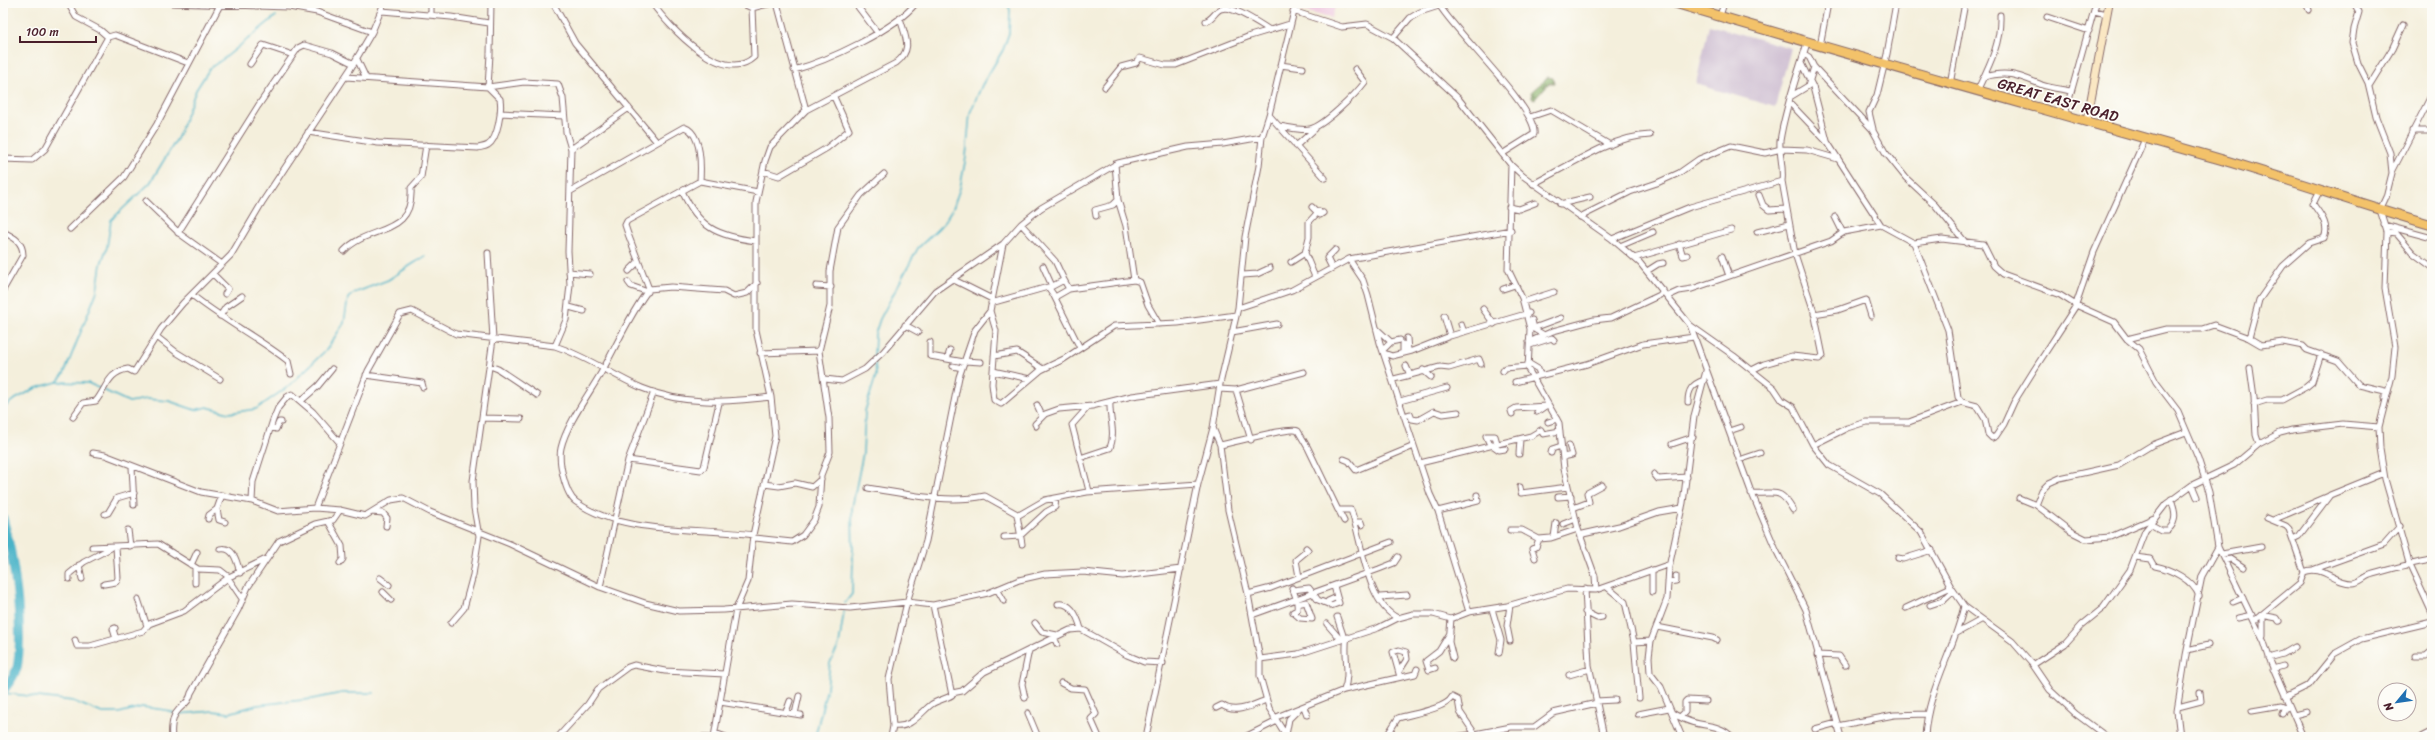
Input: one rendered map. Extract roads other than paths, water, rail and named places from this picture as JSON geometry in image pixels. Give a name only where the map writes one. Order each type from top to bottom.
[{"type":"highway","name":"GREAT EAST ROAD","points":[[1676,3],[1807,43],[1977,92],[2064,114],[2145,140],[2217,158],[2432,226]]},
{"type":"main road","points":[[2087,122],[2109,3]]},
{"type":"street","points":[[68,3],[76,17],[100,30],[108,37]]},
{"type":"street","points":[[172,3],[289,7],[316,12],[372,32]]},
{"type":"street","points":[[72,417],[83,403],[96,401],[105,384],[118,372],[128,369],[134,372],[183,303],[222,264],[247,231],[263,201],[354,64],[372,32],[382,11],[384,3]]},
{"type":"street","points":[[431,15],[432,3]]},
{"type":"street","points":[[308,132],[378,143],[478,148],[488,145],[493,139],[500,113],[500,99],[488,87],[490,54],[490,3]]},
{"type":"street","points":[[554,3],[575,43],[656,141]]},
{"type":"street","points":[[652,3],[664,20],[684,39],[707,56],[726,65],[749,61],[754,57],[752,8]]},
{"type":"street","points":[[741,3],[752,8],[772,3]]},
{"type":"street","points":[[777,3],[806,110]]},
{"type":"street","points":[[794,70],[831,58],[900,18],[916,3]]},
{"type":"street","points":[[1146,737],[1163,663],[1198,484],[1213,428],[1220,387],[1238,308],[1243,275],[1245,237],[1259,166],[1262,137],[1269,115],[1296,3]]},
{"type":"street","points":[[1393,38],[1410,18],[1420,12],[1448,3]]},
{"type":"street","points":[[1720,16],[1724,3]]},
{"type":"street","points":[[1820,46],[1828,3]]},
{"type":"street","points":[[1874,132],[1869,112],[1877,95],[1896,3]]},
{"type":"street","points":[[1950,84],[1965,3]]},
{"type":"street","points":[[2064,114],[2096,3]]},
{"type":"street","points":[[2306,3],[2309,10]]},
{"type":"street","points":[[2354,3],[2359,12],[2352,43],[2358,63],[2369,86],[2376,117],[2390,153],[2392,173]]},
{"type":"street","points":[[70,229],[124,178],[157,124],[220,5]]},
{"type":"street","points":[[1440,6],[1446,17],[1519,100],[1530,117],[1535,129],[1534,134],[1502,154]]},
{"type":"street","points":[[858,7],[876,32]]},
{"type":"street","points":[[1206,20],[1220,9],[1225,8],[1237,11],[1270,30]]},
{"type":"street","points":[[382,11],[431,15],[489,23]]},
{"type":"street","points":[[1293,11],[1342,27],[1367,24],[1393,38],[1458,98],[1511,165],[1560,204],[1612,239],[1647,271],[1668,296],[1690,326],[1751,493],[1776,550],[1806,610],[1817,655],[1841,737]]},
{"type":"street","points":[[2094,11],[2107,14]]},
{"type":"street","points":[[1977,92],[1996,52],[2000,28],[2000,15]]},
{"type":"street","points":[[2047,17],[2089,31]]},
{"type":"street","points":[[714,736],[726,674],[736,609],[748,581],[754,537],[775,436],[771,397],[756,330],[756,241],[758,192],[763,171],[770,147],[806,110],[834,97],[896,63],[908,52],[900,18]]},
{"type":"street","points":[[1105,86],[1121,67],[1136,63],[1140,58],[1165,65],[1176,65],[1290,24]]},
{"type":"street","points":[[2369,86],[2389,55],[2403,25]]},
{"type":"street","points":[[3,159],[32,160],[45,149],[108,37],[115,35],[188,63]]},
{"type":"street","points":[[1752,370],[1764,364],[1792,356],[1822,358],[1814,314],[1795,254],[1782,181],[1784,170],[1781,149],[1783,124],[1807,43]]},
{"type":"street","points":[[250,64],[263,45],[293,55]]},
{"type":"street","points":[[178,233],[258,106],[298,48],[305,45],[332,54],[354,64]]},
{"type":"street","points":[[1804,54],[1809,57],[1814,67],[1874,132],[1885,152],[1906,178],[1935,205],[1967,244]]},
{"type":"street","points":[[357,59],[366,78]]},
{"type":"street","points":[[1801,63],[1810,80],[1828,143]]},
{"type":"street","points":[[1280,65],[1303,68]]},
{"type":"street","points":[[1790,100],[1808,86],[1814,67]]},
{"type":"street","points":[[1296,146],[1357,92],[1365,82],[1355,69]]},
{"type":"street","points":[[1984,77],[1998,73],[2011,73],[2043,85],[2070,91]]},
{"type":"street","points":[[346,77],[488,87],[524,82],[558,84],[563,98],[564,116],[571,149],[571,191],[569,307],[555,346]]},
{"type":"street","points":[[2432,94],[2392,173],[2386,197],[2380,210],[2387,232],[2384,288],[2395,347],[2392,376],[2385,397],[2379,426],[2380,448],[2384,472],[2409,563],[2432,613]]},
{"type":"street","points":[[763,171],[779,176],[827,148],[849,130],[834,97]]},
{"type":"street","points":[[1790,100],[1828,143],[1851,181],[1881,225],[1914,243],[1942,238],[1967,244],[1983,244],[1994,266],[2003,274],[2060,295],[2076,305],[2114,322],[2127,339],[2139,349],[2156,382],[2178,411],[2206,477],[2218,546],[2252,615],[2288,707],[2294,715],[2303,737]]},
{"type":"street","points":[[571,149],[630,108]]},
{"type":"street","points":[[1530,117],[1551,110],[1610,145]]},
{"type":"street","points":[[500,113],[564,116]]},
{"type":"street","points":[[1269,115],[1325,178]]},
{"type":"street","points":[[1279,126],[1308,130],[1318,126]]},
{"type":"street","points":[[571,191],[680,128],[687,128],[701,153],[700,181]]},
{"type":"street","points":[[2412,131],[2432,131]]},
{"type":"street","points":[[1533,184],[1610,145],[1629,138],[1650,135]]},
{"type":"street","points":[[825,379],[842,381],[865,369],[883,352],[935,291],[1003,244],[1021,224],[1040,208],[1115,164],[1188,147],[1224,144],[1262,137]]},
{"type":"street","points":[[1813,446],[1847,428],[1866,422],[1909,422],[1962,402],[1977,406],[1985,419],[1990,437],[1992,438],[1996,436],[2034,370],[2076,305],[2094,252],[2145,140]]},
{"type":"street","points":[[344,251],[352,243],[403,220],[412,203],[412,188],[421,178],[426,145]]},
{"type":"street","points":[[1580,217],[1630,192],[1657,183],[1680,172],[1699,159],[1731,146],[1765,153],[1781,149],[1807,150],[1839,159]]},
{"type":"street","points":[[1115,164],[1118,200],[1126,226],[1134,280]]},
{"type":"street","points":[[1511,165],[1508,269],[1523,302],[1532,329],[1529,344],[1528,365],[1532,377],[1557,419],[1568,487],[1578,529],[1593,570],[1596,590]]},
{"type":"street","points":[[648,291],[631,314],[604,368],[560,448],[561,470],[575,501],[595,512],[616,519],[662,529],[792,542],[803,535],[814,520],[819,506],[821,479],[830,452],[825,379],[820,351],[825,332],[831,287],[830,271],[838,226],[861,194],[884,174]]},
{"type":"street","points":[[648,291],[626,222],[640,211],[700,181],[758,192]]},
{"type":"street","points":[[1612,239],[1690,207],[1782,181]]},
{"type":"street","points":[[2249,338],[2259,300],[2283,266],[2309,242],[2324,238],[2326,228],[2323,219],[2313,204],[2320,190]]},
{"type":"street","points":[[682,191],[690,209],[699,220],[711,230],[736,238],[756,241]]},
{"type":"street","points":[[1759,195],[1763,205],[1769,210],[1786,209]]},
{"type":"street","points":[[1560,204],[1590,197]]},
{"type":"street","points":[[146,200],[178,233],[222,264]]},
{"type":"street","points":[[1096,216],[1095,210],[1113,205],[1118,200]]},
{"type":"street","points":[[1509,206],[1519,209],[1535,203]]},
{"type":"street","points":[[1312,207],[1320,212],[1309,222],[1309,237],[1305,253],[1316,277]]},
{"type":"street","points":[[1835,217],[1843,233]]},
{"type":"street","points":[[1021,224],[1055,261],[1069,289]]},
{"type":"street","points":[[1757,232],[1789,224]]},
{"type":"street","points":[[1668,296],[1679,291],[1692,289],[1795,254],[1831,241],[1843,233],[1881,225]]},
{"type":"street","points":[[2384,225],[2432,238]]},
{"type":"street","points":[[1238,308],[1292,290],[1349,259],[1510,230]]},
{"type":"street","points":[[1634,258],[1731,230]]},
{"type":"street","points":[[3,232],[21,244],[23,255],[3,290]]},
{"type":"street","points":[[1620,246],[1653,232]]},
{"type":"street","points":[[2387,232],[2396,232],[2413,254],[2432,267]]},
{"type":"street","points":[[1914,243],[1948,330],[1955,387],[1962,402]]},
{"type":"street","points":[[1003,244],[990,312],[996,331],[993,371],[993,394],[996,403],[1001,404],[1043,369],[1080,348],[1114,326],[1159,324],[1236,315]]},
{"type":"street","points":[[1679,244],[1683,256],[1687,255]]},
{"type":"street","points":[[1332,268],[1327,258],[1335,250]]},
{"type":"street","points":[[450,623],[464,608],[470,586],[479,536],[473,481],[493,338],[488,253]]},
{"type":"street","points":[[1291,262],[1305,253]]},
{"type":"street","points":[[1722,256],[1729,276]]},
{"type":"street","points":[[1349,259],[1363,280],[1383,352],[1394,379],[1404,416],[1430,494],[1438,511],[1469,612]]},
{"type":"street","points":[[629,270],[638,262]]},
{"type":"street","points":[[1647,271],[1658,264],[1664,263]]},
{"type":"street","points":[[1043,266],[1050,287],[1080,348]]},
{"type":"street","points":[[1243,275],[1257,274],[1270,268]]},
{"type":"street","points":[[570,272],[590,274]]},
{"type":"street","points":[[213,274],[228,288],[225,294]]},
{"type":"street","points":[[952,280],[991,301],[1035,289],[1050,287],[1064,280]]},
{"type":"street","points":[[1055,297],[1069,289],[1134,280],[1140,282],[1150,310],[1159,324]]},
{"type":"street","points":[[628,282],[631,286],[648,291],[671,287],[724,291],[734,296],[747,294],[757,283]]},
{"type":"street","points":[[1503,289],[1515,285]]},
{"type":"street","points":[[816,286],[831,287]]},
{"type":"street","points":[[1529,344],[1544,335],[1594,320],[1611,318],[1660,295],[1663,290]]},
{"type":"street","points":[[1523,302],[1554,292]]},
{"type":"street","points":[[192,295],[220,316],[263,341],[288,361],[291,374]]},
{"type":"street","points":[[220,316],[226,306],[242,296]]},
{"type":"street","points":[[1814,314],[1838,310],[1866,300],[1871,316]]},
{"type":"street","points":[[569,307],[584,311]]},
{"type":"street","points":[[1483,309],[1494,324]]},
{"type":"street","points":[[315,508],[366,375],[400,314],[407,311],[412,311],[456,334],[555,346],[570,350],[654,392],[682,399],[719,403],[771,397]]},
{"type":"street","points":[[891,737],[893,726],[889,679],[907,602],[926,542],[952,403],[975,330],[990,312]]},
{"type":"street","points":[[1383,352],[1392,356],[1450,336],[1494,324],[1526,312]]},
{"type":"street","points":[[1444,316],[1450,336]]},
{"type":"street","points":[[1532,329],[1560,318]]},
{"type":"street","points":[[1232,332],[1277,324]]},
{"type":"street","points":[[1461,324],[1464,332]]},
{"type":"street","points":[[905,325],[918,332]]},
{"type":"street","points":[[2127,339],[2167,329],[2202,329],[2214,325],[2249,338],[2261,346],[2283,342],[2303,346],[2307,350],[2338,361],[2359,385],[2385,391],[2385,397]]},
{"type":"street","points":[[1690,326],[1752,370],[1793,407],[1813,446],[1829,465],[1880,494],[1921,532],[1952,589],[1964,606],[2012,642],[2033,665],[2050,690],[2076,714],[2107,737]]},
{"type":"street","points":[[1376,329],[1391,342],[1401,342],[1406,351]]},
{"type":"street","points":[[1532,329],[1544,335]]},
{"type":"street","points":[[158,337],[176,352],[220,378]]},
{"type":"street","points":[[1515,382],[1587,364],[1643,344],[1694,337]]},
{"type":"street","points":[[1406,351],[1407,338]]},
{"type":"street","points":[[1529,344],[1552,338],[1554,340]]},
{"type":"street","points":[[930,342],[930,356],[964,363]]},
{"type":"street","points":[[1383,352],[1391,342]]},
{"type":"street","points":[[947,359],[950,350]]},
{"type":"street","points":[[760,353],[820,351]]},
{"type":"street","points":[[994,356],[1017,352],[1043,369]]},
{"type":"street","points":[[2254,404],[2266,400],[2282,400],[2312,382],[2320,354]]},
{"type":"street","points":[[1394,379],[1412,375],[1423,370],[1440,367],[1449,368],[1479,359],[1481,364]]},
{"type":"street","points":[[953,366],[964,363],[981,362]]},
{"type":"street","points":[[1503,371],[1505,368],[1528,365],[1538,369],[1540,375]]},
{"type":"street","points":[[490,366],[498,369],[537,395]]},
{"type":"street","points":[[1406,366],[1412,375]]},
{"type":"street","points":[[2250,368],[2256,435],[2259,444]]},
{"type":"street","points":[[302,400],[318,386],[332,369]]},
{"type":"street","points":[[1423,370],[1431,377]]},
{"type":"street","points":[[993,371],[1030,380]]},
{"type":"street","points":[[1682,737],[1661,687],[1650,673],[1651,641],[1667,599],[1670,564],[1682,508],[1693,437],[1694,416],[1706,371]]},
{"type":"street","points":[[1036,426],[1035,424],[1042,416],[1059,409],[1088,407],[1146,394],[1220,387],[1236,390],[1304,372]]},
{"type":"street","points":[[366,375],[422,383],[423,388]]},
{"type":"street","points":[[1688,402],[1689,391],[1695,383],[1704,380]]},
{"type":"street","points":[[1400,401],[1447,388]]},
{"type":"street","points":[[1236,390],[1252,440]]},
{"type":"street","points":[[600,587],[628,460],[654,392]]},
{"type":"street","points":[[252,501],[252,482],[278,408],[288,396],[292,394],[302,400],[340,443]]},
{"type":"street","points":[[1080,458],[1110,448],[1113,440],[1113,427],[1110,402]]},
{"type":"street","points":[[628,460],[701,470],[704,467],[719,403]]},
{"type":"street","points":[[1037,405],[1042,416]]},
{"type":"street","points":[[1537,412],[1548,405]]},
{"type":"street","points":[[1512,414],[1511,411],[1516,408],[1548,405]]},
{"type":"street","points":[[1088,407],[1072,424],[1089,491]]},
{"type":"street","points":[[1404,416],[1410,414],[1412,419],[1418,420],[1434,411],[1443,414],[1458,412]]},
{"type":"street","points":[[482,418],[521,419]]},
{"type":"street","points":[[1548,422],[1557,419]]},
{"type":"street","points":[[271,427],[276,429],[279,422],[281,422]]},
{"type":"street","points":[[2033,665],[2065,644],[2082,625],[2103,608],[2126,577],[2135,556],[2141,536],[2171,500],[2192,485],[2206,477],[2234,465],[2259,444],[2292,430],[2343,424],[2379,426]]},
{"type":"street","points":[[1729,431],[1741,427]]},
{"type":"street","points":[[1213,428],[1220,445],[1228,510],[1248,594],[1260,659],[1260,676],[1266,700],[1276,720],[1287,736]]},
{"type":"street","points":[[1220,445],[1252,440],[1287,429],[1298,431],[1344,521]]},
{"type":"street","points":[[1420,463],[1531,436],[1541,430],[1543,434],[1560,431]]},
{"type":"street","points":[[2036,505],[2042,490],[2049,483],[2060,478],[2119,466],[2130,461],[2148,446],[2186,432]]},
{"type":"street","points":[[1498,443],[1496,436],[1486,436],[1491,445],[1499,450],[1505,449]]},
{"type":"street","points":[[1672,444],[1693,437]]},
{"type":"street","points":[[1519,454],[1520,439]]},
{"type":"street","points":[[1563,457],[1572,455],[1569,445]]},
{"type":"street","points":[[1344,459],[1349,461],[1356,470],[1414,446]]},
{"type":"street","points":[[1551,453],[1552,449],[1561,446]]},
{"type":"street","points":[[93,453],[105,455],[202,492],[252,501],[278,511],[315,508],[340,510],[361,516],[372,512],[391,500],[403,498],[430,512],[478,529],[600,587],[645,603],[679,610],[736,609],[792,604],[850,608],[907,602],[933,605],[996,589],[1019,580],[1045,574],[1083,572],[1123,576],[1181,569]]},
{"type":"street","points":[[1739,460],[1760,453]]},
{"type":"street","points":[[132,466],[134,505]]},
{"type":"street","points":[[2273,520],[2384,472]]},
{"type":"street","points":[[1654,474],[1658,479],[1687,477]]},
{"type":"street","points":[[764,484],[779,486],[795,483],[812,487],[821,479]]},
{"type":"street","points":[[1017,515],[1045,500],[1089,491],[1198,484]]},
{"type":"street","points":[[1573,508],[1589,502],[1586,493],[1602,485]]},
{"type":"street","points":[[2192,485],[2197,497]]},
{"type":"street","points":[[1520,487],[1521,493],[1568,487]]},
{"type":"street","points":[[868,488],[935,499],[969,499],[986,496],[1017,515]]},
{"type":"street","points":[[104,514],[108,513],[117,498],[134,493]]},
{"type":"street","points":[[1751,493],[1778,493],[1785,495],[1793,510]]},
{"type":"street","points":[[222,495],[217,509],[219,520],[225,522]]},
{"type":"street","points":[[1438,511],[1478,501],[1477,495]]},
{"type":"street","points":[[2293,539],[2299,536],[2330,495]]},
{"type":"street","points":[[1558,497],[1571,496]]},
{"type":"street","points":[[1004,537],[1020,536],[1046,512],[1055,507],[1056,498]]},
{"type":"street","points":[[2019,498],[2036,505],[2070,531],[2086,539],[2110,537],[2155,518]]},
{"type":"street","points":[[2150,524],[2161,530],[2168,530],[2172,527],[2175,518],[2171,500]]},
{"type":"street","points":[[1581,538],[1583,534],[1619,526],[1659,512],[1682,508]]},
{"type":"street","points":[[208,519],[209,515],[217,509]]},
{"type":"street","points":[[1339,511],[1350,509],[1355,522],[1366,574],[1389,612],[1398,618]]},
{"type":"street","points":[[172,737],[171,729],[175,714],[190,699],[191,693],[243,600],[248,587],[279,541],[315,524],[333,520],[340,510]]},
{"type":"street","points":[[372,512],[383,513],[387,518],[386,526]]},
{"type":"street","points":[[1017,515],[1022,544]]},
{"type":"street","points":[[2254,621],[2300,583],[2304,572],[2293,539],[2286,526],[2283,516]]},
{"type":"street","points":[[2266,518],[2286,526]]},
{"type":"street","points":[[1563,524],[1576,519]]},
{"type":"street","points":[[328,521],[342,546],[343,559],[340,563]]},
{"type":"street","points":[[1355,522],[1361,522],[1362,525]]},
{"type":"street","points":[[1554,537],[1556,523]]},
{"type":"street","points":[[2304,572],[2384,544],[2400,526]]},
{"type":"street","points":[[1510,530],[1522,530],[1539,539],[1554,537],[1578,529]]},
{"type":"street","points":[[128,530],[130,546]]},
{"type":"street","points":[[1535,558],[1532,549],[1536,547],[1539,539]]},
{"type":"street","points":[[1248,594],[1271,588],[1391,542]]},
{"type":"street","points":[[92,547],[158,544],[193,566],[220,570],[229,578],[243,600]]},
{"type":"street","points":[[2166,737],[2180,736],[2178,707],[2187,650],[2207,565],[2218,546]]},
{"type":"street","points":[[69,579],[69,574],[79,565],[115,547]]},
{"type":"street","points":[[104,584],[116,582],[118,578],[115,547]]},
{"type":"street","points":[[2222,554],[2261,547]]},
{"type":"street","points":[[1299,577],[1296,560],[1308,550],[1306,548]]},
{"type":"street","points":[[220,549],[232,552],[236,556],[240,573]]},
{"type":"street","points":[[1898,558],[1903,559],[1932,550]]},
{"type":"street","points":[[195,583],[193,566],[197,552]]},
{"type":"street","points":[[2135,556],[2151,559],[2155,566],[2170,569],[2196,589],[2199,596]]},
{"type":"street","points":[[75,640],[77,646],[90,646],[143,631],[147,626],[184,611],[229,578],[267,558]]},
{"type":"street","points":[[1252,615],[1296,602],[1312,593],[1366,574],[1394,562],[1398,558]]},
{"type":"street","points":[[2225,560],[2231,559],[2243,567]]},
{"type":"street","points":[[2313,570],[2318,570],[2345,582],[2355,583],[2366,576],[2409,563],[2432,560]]},
{"type":"street","points":[[1260,659],[1298,654],[1378,628],[1398,618],[1433,614],[1452,619],[1469,612],[1510,605],[1567,589],[1596,590],[1608,587],[1670,564]]},
{"type":"street","points":[[79,565],[82,579]]},
{"type":"street","points":[[1652,570],[1652,592]]},
{"type":"street","points":[[1668,582],[1676,581],[1676,576]]},
{"type":"street","points":[[380,578],[389,585]]},
{"type":"street","points":[[1296,602],[1293,589],[1306,587],[1318,600],[1328,604],[1328,601],[1337,597],[1334,586]]},
{"type":"street","points":[[1608,587],[1625,602],[1634,642],[1639,698]]},
{"type":"street","points":[[996,589],[1004,600]]},
{"type":"street","points":[[1585,589],[1585,612],[1590,670],[1604,737]]},
{"type":"street","points":[[1930,605],[1942,601],[1952,589]]},
{"type":"street","points":[[1906,608],[1952,589]]},
{"type":"street","points":[[383,592],[391,600]]},
{"type":"street","points":[[1380,597],[1407,596]]},
{"type":"street","points":[[2233,602],[2243,598]]},
{"type":"street","points":[[138,599],[147,626]]},
{"type":"street","points":[[1058,604],[1066,605],[1076,613],[1081,629]]},
{"type":"street","points":[[933,605],[952,693]]},
{"type":"street","points":[[1510,605],[1507,626],[1510,642]]},
{"type":"street","points":[[1926,737],[1927,714],[1957,633],[1964,606]]},
{"type":"street","points":[[1492,608],[1501,640],[1499,653]]},
{"type":"street","points":[[1585,612],[1597,618],[1602,617]]},
{"type":"street","points":[[2238,618],[2252,615]]},
{"type":"street","points":[[2261,615],[2277,618],[2278,621]]},
{"type":"street","points":[[2261,615],[2262,638]]},
{"type":"street","points":[[1337,617],[1344,638],[1347,679],[1344,690]]},
{"type":"street","points":[[1452,619],[1449,642],[1453,658]]},
{"type":"street","points":[[1957,633],[1981,620]]},
{"type":"street","points":[[2285,697],[2309,685],[2334,654],[2361,639],[2432,622]]},
{"type":"street","points":[[1035,623],[1042,632],[1056,636]]},
{"type":"street","points":[[893,726],[898,727],[918,719],[932,704],[948,698],[952,693],[962,691],[984,672],[1069,630],[1080,623]]},
{"type":"street","points":[[1326,624],[1344,638]]},
{"type":"street","points":[[1657,627],[1717,640]]},
{"type":"street","points":[[115,628],[113,629],[116,639]]},
{"type":"street","points":[[1069,630],[1081,629],[1144,662],[1163,663]]},
{"type":"street","points":[[1041,644],[1042,632]]},
{"type":"street","points":[[1436,668],[1429,670],[1426,661],[1428,657],[1439,652],[1450,633]]},
{"type":"street","points":[[1056,636],[1057,644]]},
{"type":"street","points":[[1634,642],[1651,641]]},
{"type":"street","points":[[2187,650],[2208,646]]},
{"type":"street","points":[[2269,658],[2283,654],[2295,647]]},
{"type":"street","points":[[1025,698],[1022,684],[1029,650]]},
{"type":"street","points":[[2415,656],[2426,656],[2432,651]]},
{"type":"street","points":[[1817,655],[1839,656],[1845,665]]},
{"type":"street","points":[[558,737],[579,715],[598,689],[628,667],[634,665],[665,671],[726,674]]},
{"type":"street","points":[[2273,669],[2284,666]]},
{"type":"street","points":[[1245,737],[1301,708],[1344,690],[1415,674],[1417,669]]},
{"type":"street","points":[[1400,670],[1400,677]]},
{"type":"street","points":[[1569,675],[1590,670]]},
{"type":"street","points":[[1061,683],[1071,688],[1085,688],[1096,714],[1091,719],[1098,737]]},
{"type":"street","points":[[2178,707],[2201,701],[2200,692]]},
{"type":"street","points":[[795,714],[799,696]]},
{"type":"street","points":[[1386,737],[1398,718],[1436,708],[1450,702],[1452,697],[1458,700],[1464,719],[1475,734]]},
{"type":"street","points":[[1216,708],[1222,705],[1227,708],[1237,710],[1266,700]]},
{"type":"street","points":[[1454,737],[1511,727],[1534,727],[1553,713],[1597,702],[1615,700]]},
{"type":"street","points":[[1680,717],[1685,712],[1685,702],[1687,700],[1706,701]]},
{"type":"street","points":[[786,712],[790,701]]},
{"type":"street","points":[[720,702],[801,715]]},
{"type":"street","points":[[2252,711],[2281,706],[2288,707]]},
{"type":"street","points":[[2282,714],[2288,707]]},
{"type":"street","points":[[1301,708],[1307,715]]},
{"type":"street","points":[[1287,736],[1289,719],[1301,708]]},
{"type":"street","points":[[1638,714],[1670,710],[1687,721],[1703,723],[1726,731],[1732,737]]},
{"type":"street","points":[[2294,715],[2306,712]]},
{"type":"street","points":[[1028,713],[1038,737]]},
{"type":"street","points":[[1815,729],[1894,715],[1927,714]]},
{"type":"street","points":[[2422,737],[2432,732]]},
{"type":"street","points":[[703,737],[726,737]]},
{"type":"waterway","points":[[874,359],[875,334],[880,319],[918,248],[944,223],[953,208],[960,188],[966,157],[970,113],[982,85],[1003,50],[1009,33],[1010,10],[1007,3]]},
{"type":"waterway","points":[[57,382],[64,374],[97,291],[101,264],[107,247],[111,220],[150,183],[178,137],[196,90],[210,68],[226,57],[276,16]]},
{"type":"waterway","points":[[3,409],[12,401],[36,388],[57,382],[88,383],[129,402],[147,399],[169,401],[195,410],[207,407],[229,413],[256,409],[289,386],[327,349],[344,323],[348,298],[354,293],[388,280],[425,256]]},
{"type":"waterway","points":[[845,603],[852,594],[852,508],[863,453],[865,411],[876,375],[875,362]]},
{"type":"waterway","points":[[3,518],[14,570],[19,628],[19,646],[16,670],[3,691]]},
{"type":"waterway","points":[[815,737],[827,688],[830,663],[839,645],[844,611]]},
{"type":"waterway","points":[[3,693],[73,701],[102,713],[119,713],[142,707],[166,710],[174,713]]},
{"type":"waterway","points":[[178,714],[213,711],[229,713],[257,705],[312,699],[342,693],[374,693]]}]
